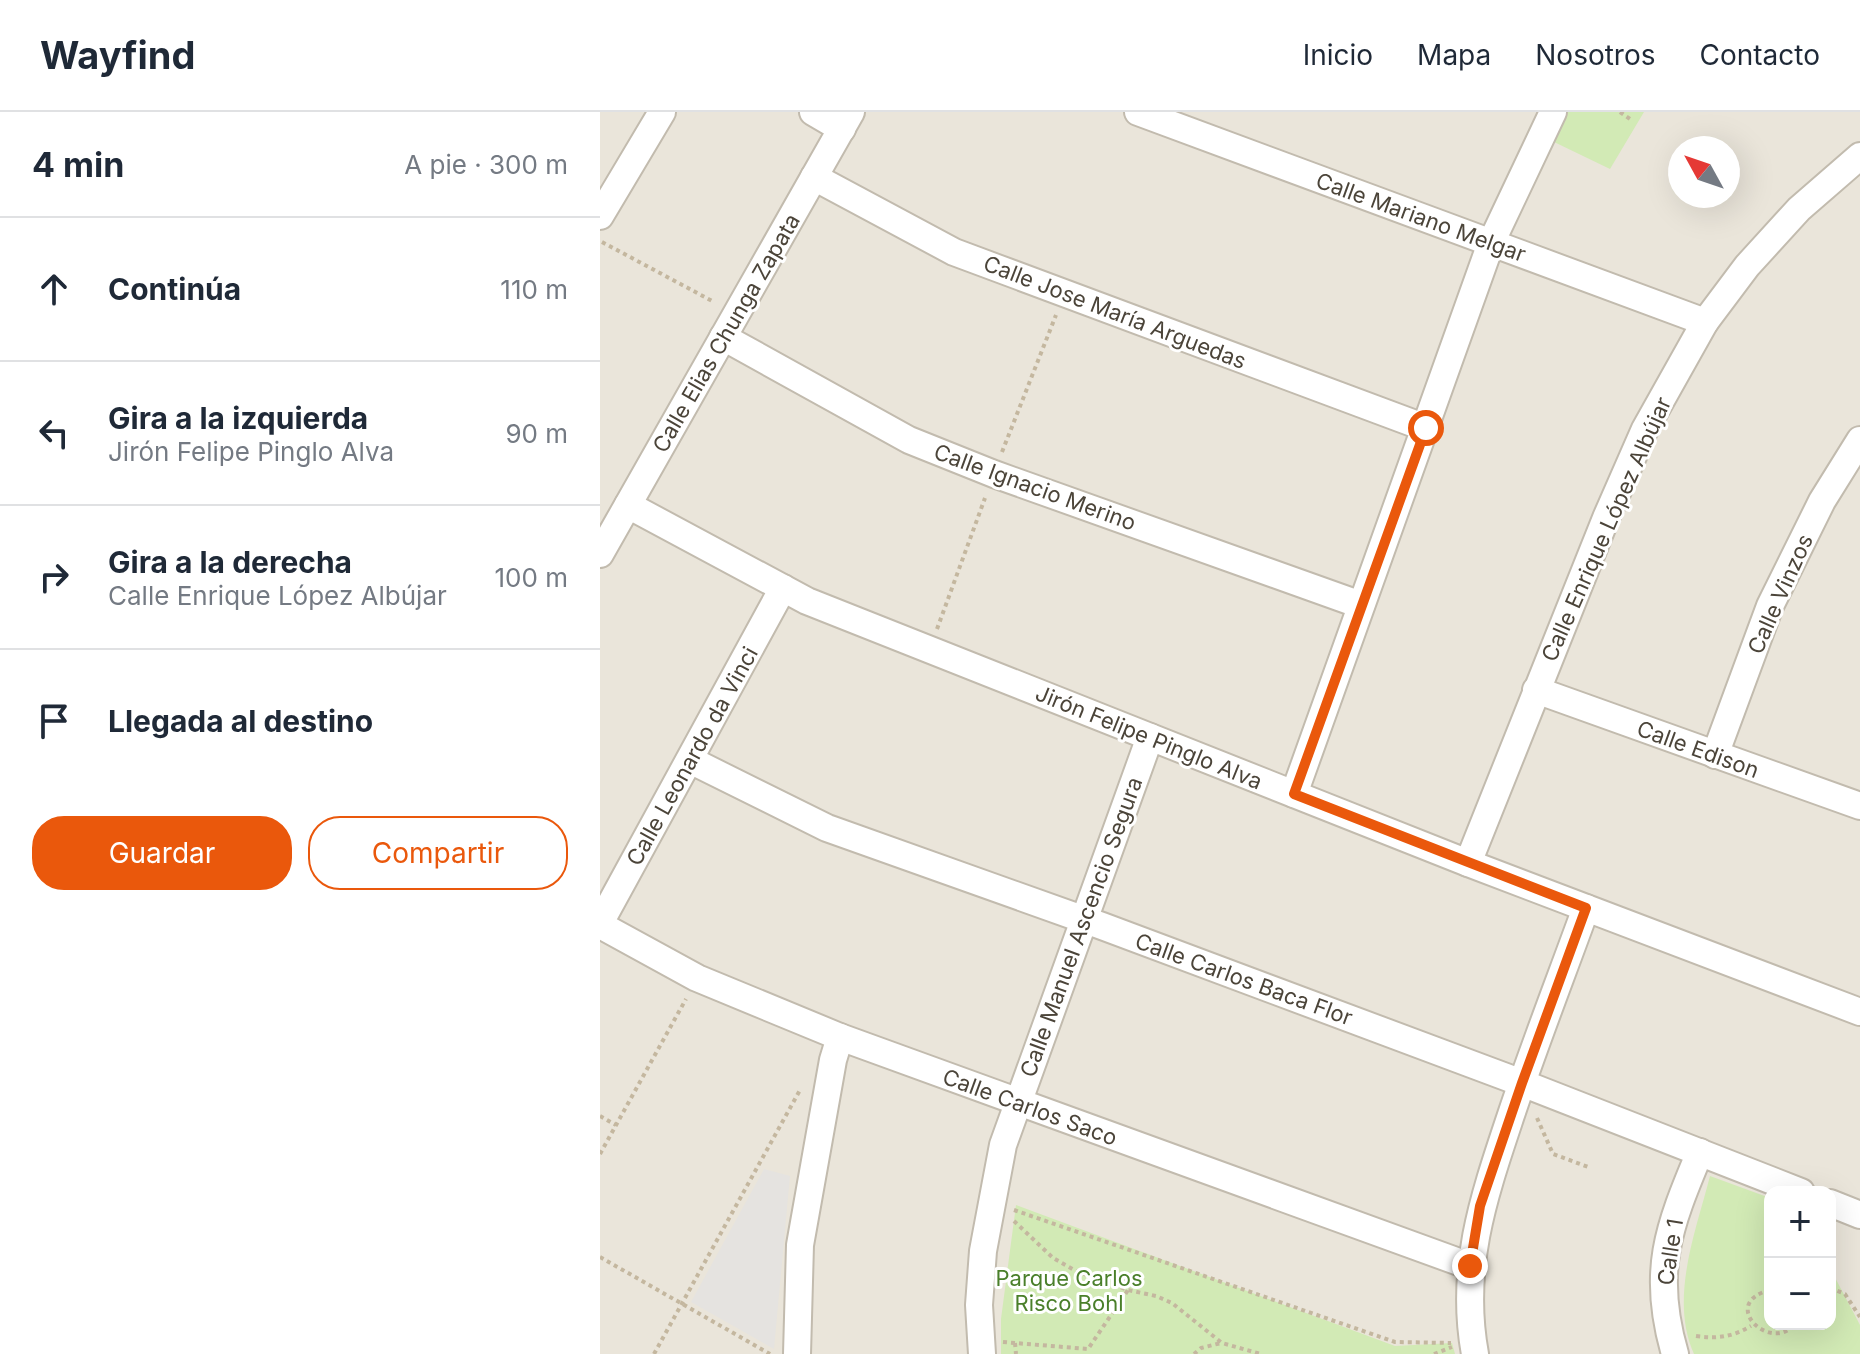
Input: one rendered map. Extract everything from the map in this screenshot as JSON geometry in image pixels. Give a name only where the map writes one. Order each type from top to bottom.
[{"type":"street","points":[[600,216],[662,112]]},
{"type":"street","points":[[813,112],[847,120]]},
{"type":"street","name":"Calle Mariano Melgar","points":[[1138,112],[1705,322]]},
{"type":"street","points":[[1294,794],[1491,243],[1553,112]]},
{"type":"street","name":"Calle Elias Chunga Zapata","points":[[600,554],[847,120]]},
{"type":"street","name":"Calle Enrique López Albújar","points":[[1468,863],[1606,518],[1645,429],[1705,322],[1747,266],[1799,209],[1860,156]]},
{"type":"street","name":"Calle Jose María Arguedas","points":[[814,177],[954,252],[1426,428]]},
{"type":"street","name":"Calle Ignacio Merino","points":[[730,326],[909,440],[994,474],[1361,605]]},
{"type":"street","name":"Calle Vinzos","points":[[1715,755],[1770,606],[1822,501],[1860,440]]},
{"type":"street","name":"Jirón Felipe Pinglo Alva","points":[[628,505],[783,588],[930,650],[1468,863],[1860,1012]]},
{"type":"street","name":"Calle Leonardo da Vinci","points":[[600,924],[783,588]]},
{"type":"street","name":"Calle Edison","points":[[1536,690],[1860,806]]},
{"type":"street","name":"Calle Manuel Ascencio Segura","points":[[981,1347],[980,1292],[1002,1204],[1003,1145],[1150,737]]},
{"type":"street","name":"Calle Carlos Baca Flor","points":[[690,760],[827,828],[1086,920],[1522,1083],[1786,1186]]},
{"type":"street","points":[[1467,1349],[1472,1337],[1470,1266],[1480,1206],[1586,908]]},
{"type":"street","name":"Calle Carlos Saco","points":[[600,924],[697,978],[837,1049],[1017,1102],[1470,1266]]},
{"type":"street","points":[[797,1354],[800,1245],[837,1049]]},
{"type":"street","name":"Calle 1","points":[[1675,1354],[1665,1323],[1662,1275],[1669,1235],[1700,1152]]},
{"type":"street","points":[[1836,1205],[1860,1215]]},
{"type":"path","points":[[1620,112],[1633,121]]},
{"type":"path","points":[[600,241],[730,326]]},
{"type":"path","points":[[930,650],[994,474],[1065,295]]},
{"type":"path","points":[[600,1154],[697,978]]},
{"type":"path","points":[[654,1354],[814,1065],[837,1049]]},
{"type":"path","points":[[1522,1083],[1553,1154],[1591,1168]]},
{"type":"path","points":[[600,1116],[616,1125]]},
{"type":"path","points":[[1002,1204],[1053,1258],[1076,1271],[1172,1303],[1222,1343],[1261,1354]]},
{"type":"path","points":[[1002,1204],[1395,1342],[1467,1349]]},
{"type":"path","points":[[600,1257],[770,1354]]},
{"type":"path","points":[[981,1347],[1015,1343],[1090,1352],[1128,1290]]},
{"type":"path","points":[[1836,1290],[1845,1294],[1860,1317]]},
{"type":"path","points":[[1764,1292],[1750,1305],[1748,1319],[1751,1326],[1762,1337],[1777,1339],[1791,1330]]},
{"type":"path","points":[[1665,1323],[1696,1337],[1710,1338],[1736,1334],[1751,1326]]},
{"type":"path","points":[[1015,1343],[1016,1354]]},
{"type":"path","points":[[1194,1354],[1201,1348],[1222,1343]]},
{"type":"shaded area","points":[[600,112],[1860,112],[1860,1354],[600,1354]]},
{"type":"shaded area","points":[[764,1169],[790,1176],[774,1349],[691,1302]]},
{"type":"green space","points":[[1567,112],[1644,112],[1610,169],[1552,141]]},
{"type":"green space","points":[[1710,1176],[1764,1196],[1764,1330],[1836,1330],[1836,1279],[1860,1325],[1860,1354],[1694,1354],[1684,1310],[1684,1288],[1692,1242]]},
{"type":"green space","name":"Parque Carlos Risco Bohl","points":[[1016,1205],[1395,1346],[1452,1343],[1455,1354],[1001,1354],[1001,1319]]},
{"type":"route","points":[[1426,428],[1294,794],[1586,908],[1480,1206],[1470,1266]]}]
